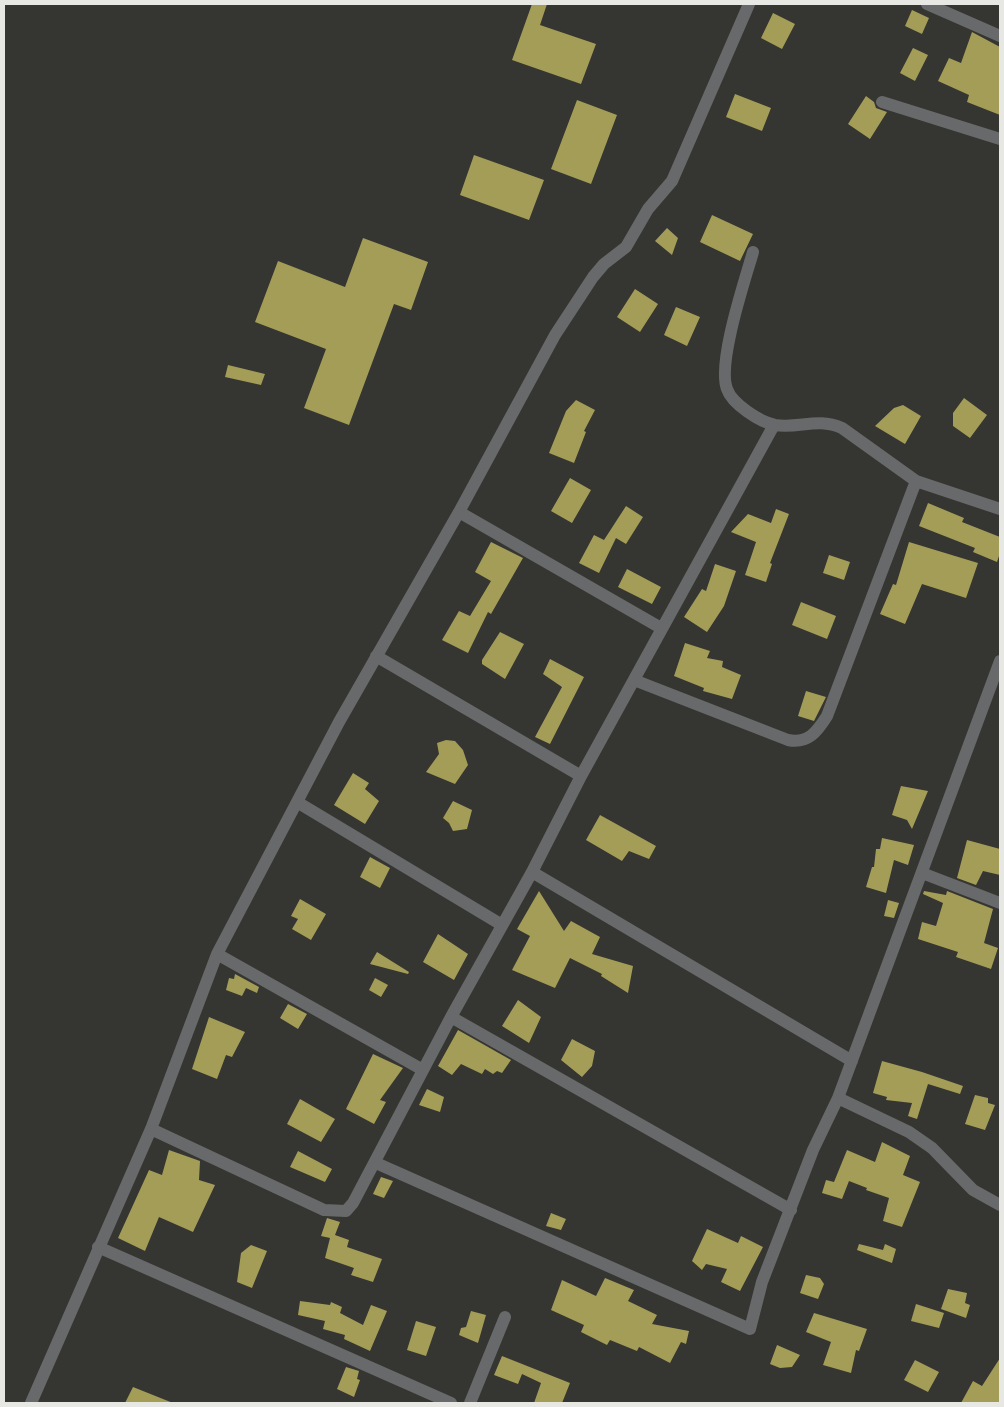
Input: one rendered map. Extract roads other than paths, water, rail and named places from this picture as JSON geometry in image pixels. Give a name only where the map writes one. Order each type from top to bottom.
[{"type":"street","points":[[31,1403],[151,1129],[217,954],[376,656],[459,512],[555,335],[593,277],[604,264],[626,247],[648,209],[672,181],[749,4]]},
{"type":"street","points":[[926,4],[1000,36]]},
{"type":"street","points":[[882,102],[1000,139]]},
{"type":"street","points":[[753,252],[741,292],[724,372],[727,390],[736,403],[774,425],[832,423],[842,428],[916,481],[1000,508]]},
{"type":"street","points":[[151,1129],[314,1205],[334,1212],[346,1211],[353,1203],[376,1163],[451,1016],[532,872],[581,776],[661,628],[774,425]]},
{"type":"street","points":[[634,680],[788,740],[798,742],[808,739],[827,716],[916,481]]},
{"type":"street","points":[[459,512],[661,628]]},
{"type":"street","points":[[376,656],[581,776]]},
{"type":"street","points":[[376,1163],[750,1329],[762,1282],[813,1150],[838,1098],[1000,661]]},
{"type":"street","points":[[297,802],[502,925]]},
{"type":"street","points":[[532,872],[852,1061]]},
{"type":"street","points":[[922,873],[1000,903]]},
{"type":"street","points":[[217,954],[423,1070]]},
{"type":"street","points":[[451,1016],[791,1210]]},
{"type":"street","points":[[838,1098],[909,1132],[932,1148],[973,1190],[1000,1205]]},
{"type":"street","points":[[98,1248],[451,1403]]},
{"type":"street","points":[[470,1403],[505,1317]]}]
